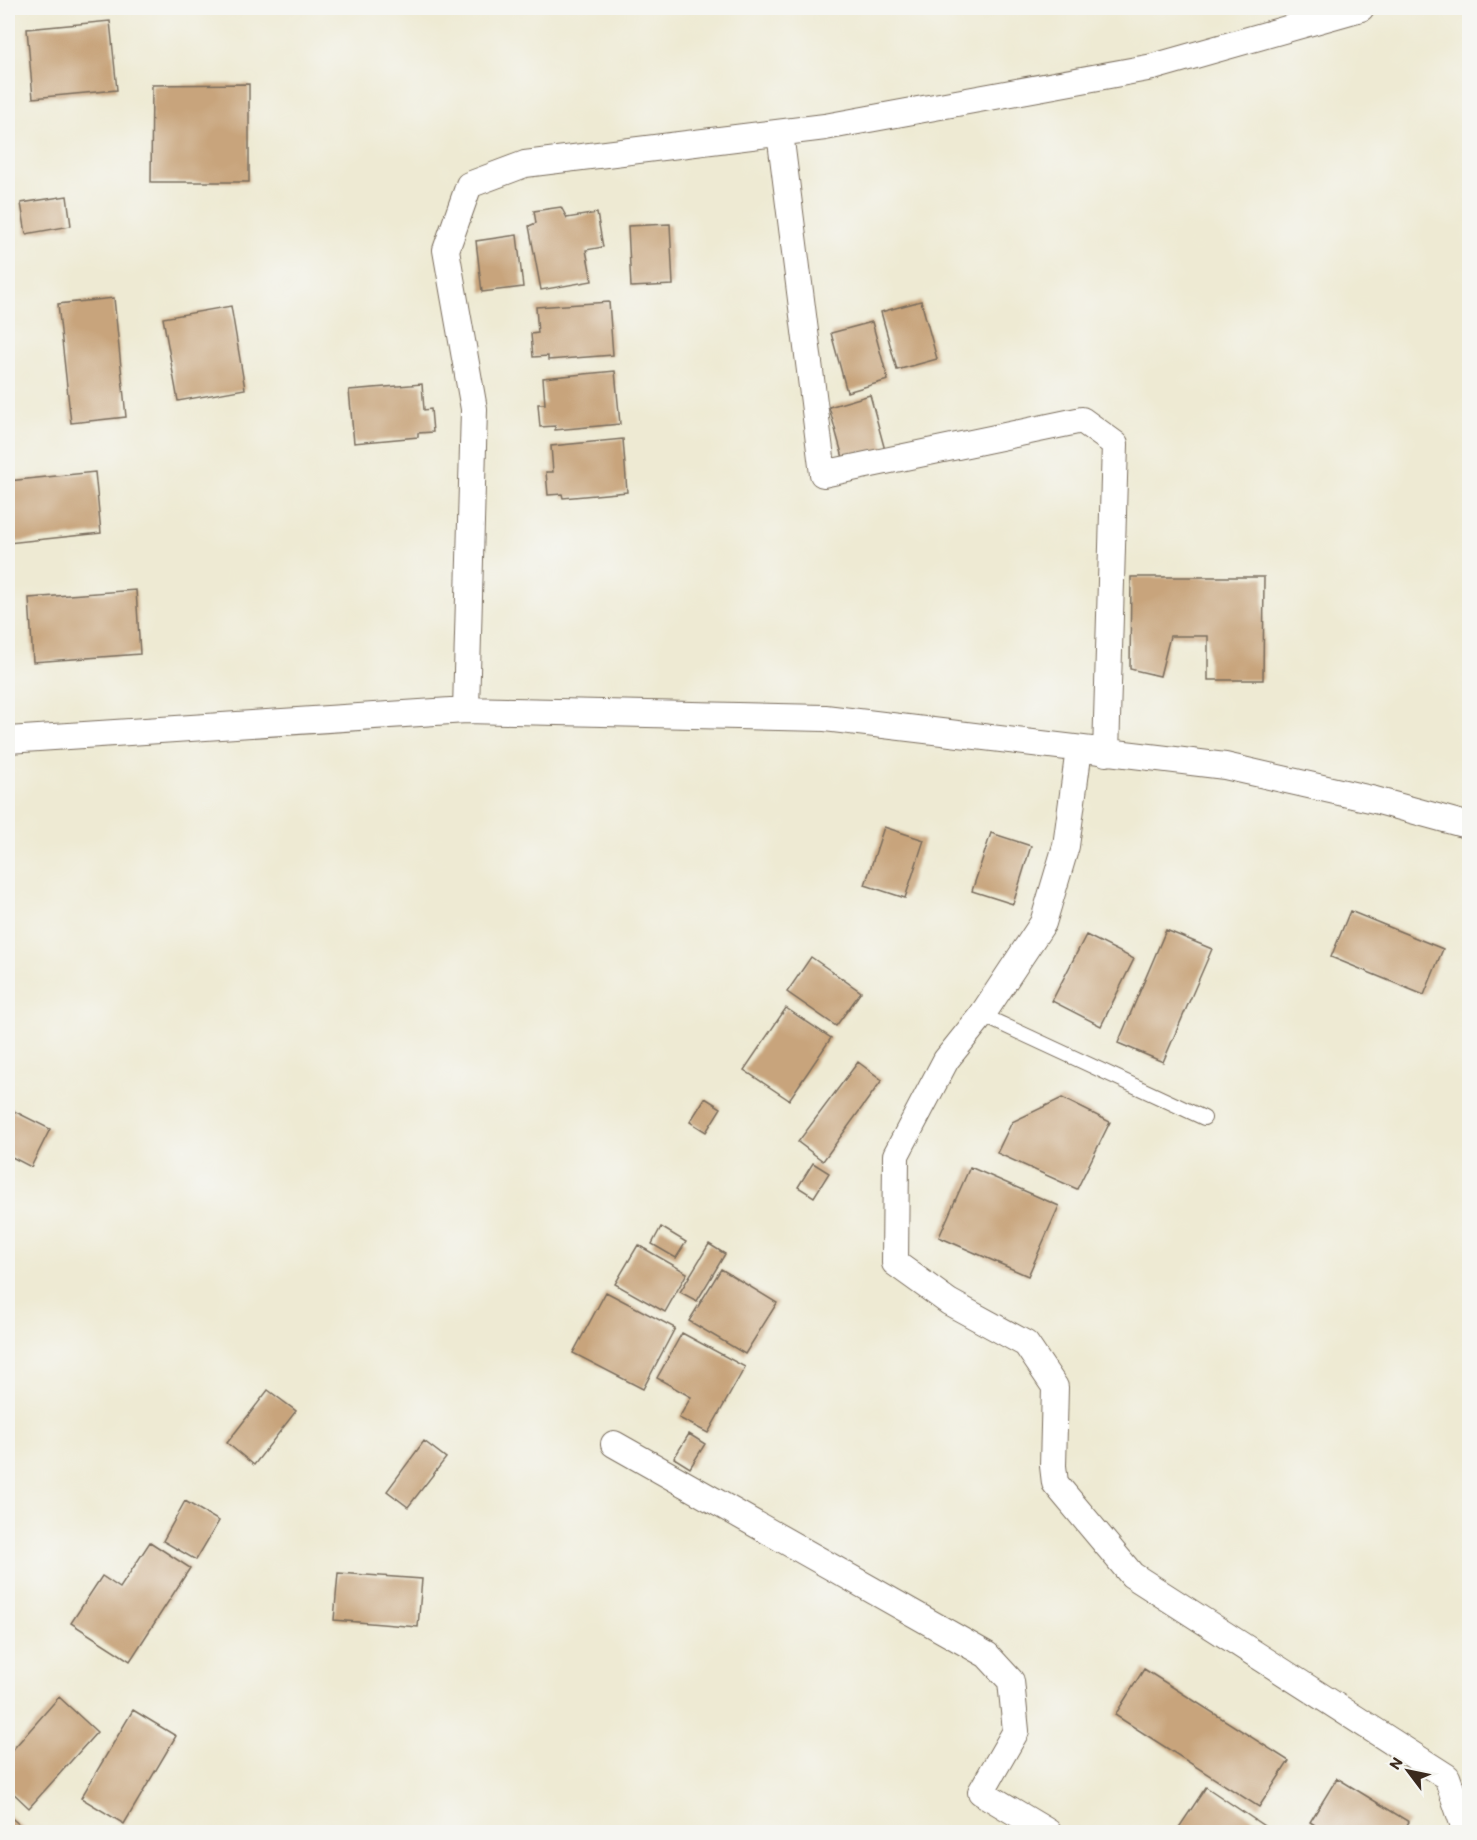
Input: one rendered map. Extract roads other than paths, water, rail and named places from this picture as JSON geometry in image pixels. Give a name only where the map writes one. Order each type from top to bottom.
[{"type":"street","points":[[466,710],[474,408],[446,250],[469,185],[525,164],[780,133],[1153,67],[1361,8]]},
{"type":"street","points":[[780,133],[823,474],[1082,420],[1115,444],[1106,753]]},
{"type":"street","points":[[8,740],[466,710],[825,718],[1225,766],[1375,800],[1470,826]]},
{"type":"street","points":[[1079,749],[1066,846],[1043,923],[982,1015],[946,1060],[896,1155],[895,1263],[949,1302],[1026,1344],[1055,1388],[1053,1466],[1055,1483],[1132,1575],[1447,1777],[1466,1833]]},
{"type":"street","points":[[614,1444],[987,1655],[1011,1681],[1016,1731],[981,1792],[1048,1833]]},
{"type":"lane","points":[[982,1015],[1203,1118]]}]
